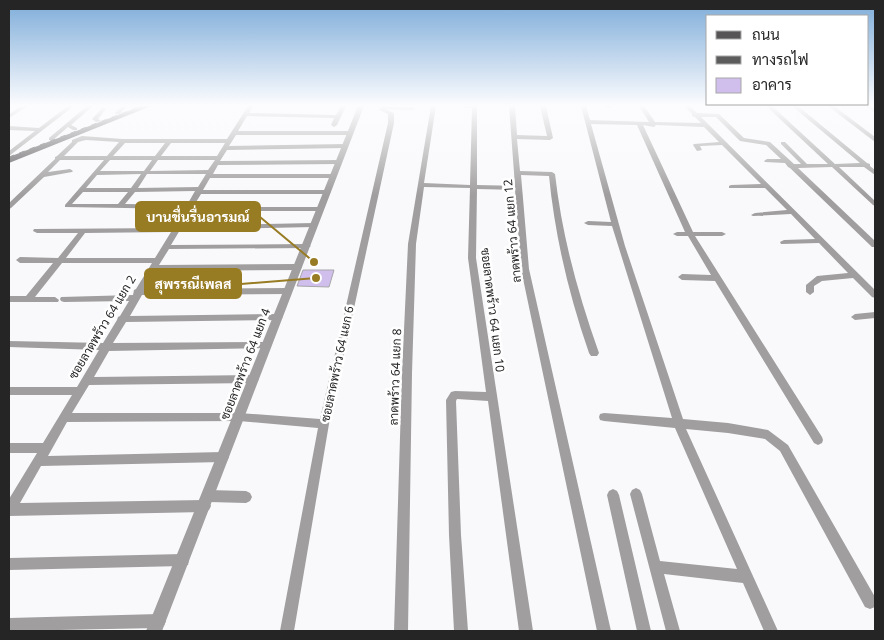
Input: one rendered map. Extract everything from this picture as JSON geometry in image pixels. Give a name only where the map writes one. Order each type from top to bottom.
[{"type":"main road","points":[[9,155],[51,139],[76,137]]},
{"type":"main road","points":[[9,160],[76,137]]},
{"type":"street","points":[[9,155],[33,136]]},
{"type":"street","points":[[51,139],[55,136]]},
{"type":"street","name":"ซอยลาดพร้าว 64 แยก 2","points":[[9,509],[232,136]]},
{"type":"street","points":[[9,207],[76,137],[124,141],[169,141],[300,136]]},
{"type":"street","name":"ซอยลาดพร้าว 64 แยก 4","points":[[156,626],[240,417],[348,136]]},
{"type":"street","name":"ซอยลาดพร้าว 64 แยก 6","points":[[287,631],[324,424],[388,136]]},
{"type":"street","name":"ลาดพร้าว 64 แยก 8","points":[[401,631],[412,244],[428,136]]},
{"type":"street","name":"ซอยลาดพร้าว 64 แยก 10","points":[[475,136],[472,258],[493,397]]},
{"type":"street","points":[[515,137],[550,138],[550,136]]},
{"type":"street","points":[[591,136],[615,224],[689,453],[771,631]]},
{"type":"street","points":[[645,136],[690,234],[818,440]]},
{"type":"street","points":[[716,136],[875,295]]},
{"type":"street","points":[[738,136],[742,140],[766,142],[875,245]]},
{"type":"street","points":[[801,136],[875,204]]},
{"type":"street","points":[[831,136],[875,173]]},
{"type":"street","name":"ลาดพร้าว 64 แยก 12","points":[[515,137],[525,269],[604,631]]},
{"type":"street","points":[[229,140],[345,146]]},
{"type":"street","points":[[124,141],[67,206],[320,209]]},
{"type":"street","points":[[120,207],[169,141]]},
{"type":"street","points":[[699,150],[696,145],[723,143]]},
{"type":"street","points":[[783,143],[806,166]]},
{"type":"street","points":[[57,158],[158,157],[339,162]]},
{"type":"street","points":[[766,161],[806,166],[875,166]]},
{"type":"street","points":[[41,174],[70,170]]},
{"type":"street","points":[[518,173],[552,174],[554,204],[564,263],[594,352]]},
{"type":"street","points":[[95,174],[333,176]]},
{"type":"street","points":[[421,185],[519,188]]},
{"type":"street","points":[[731,187],[766,186]]},
{"type":"street","points":[[81,190],[328,192]]},
{"type":"street","points":[[755,215],[792,212]]},
{"type":"street","points":[[588,222],[615,224]]},
{"type":"street","points":[[37,231],[314,225]]},
{"type":"street","points":[[28,300],[83,231]]},
{"type":"street","points":[[678,234],[722,234]]},
{"type":"street","points":[[784,242],[822,242]]},
{"type":"street","points":[[165,247],[307,246]]},
{"type":"street","points":[[20,260],[298,267]]},
{"type":"street","points":[[810,292],[810,285],[815,280],[855,275]]},
{"type":"street","points":[[682,277],[718,278]]},
{"type":"street","points":[[64,299],[288,291]]},
{"type":"street","points":[[9,299],[55,300]]},
{"type":"street","points":[[855,318],[875,315]]},
{"type":"street","points":[[121,320],[279,317]]},
{"type":"street","points":[[9,344],[266,346]]},
{"type":"street","points":[[84,381],[254,379]]},
{"type":"street","points":[[9,392],[79,391]]},
{"type":"street","points":[[461,631],[455,535],[451,400],[455,395],[493,397],[526,631]]},
{"type":"street","points":[[63,418],[240,417],[324,424]]},
{"type":"street","points":[[604,417],[728,428],[768,435],[777,441],[784,448],[870,602]]},
{"type":"street","points":[[9,448],[45,448]]},
{"type":"street","points":[[38,461],[223,457]]},
{"type":"street","points":[[636,494],[673,631]]},
{"type":"street","points":[[613,495],[644,631]]},
{"type":"street","points":[[9,509],[206,501],[246,497]]},
{"type":"street","points":[[9,564],[182,560]]},
{"type":"street","points":[[656,567],[746,576]]},
{"type":"street","points":[[9,625],[156,626]]},
{"type":"building","points":[[303,270],[334,270],[329,287],[297,286]]},
{"type":"railway","points":[[9,157],[64,136]]},
{"type":"place","name":"บานชื่นรื่นอารมณ์","points":[[314,262]]},
{"type":"place","name":"สุพรรณีเพลส","points":[[316,278]]}]
